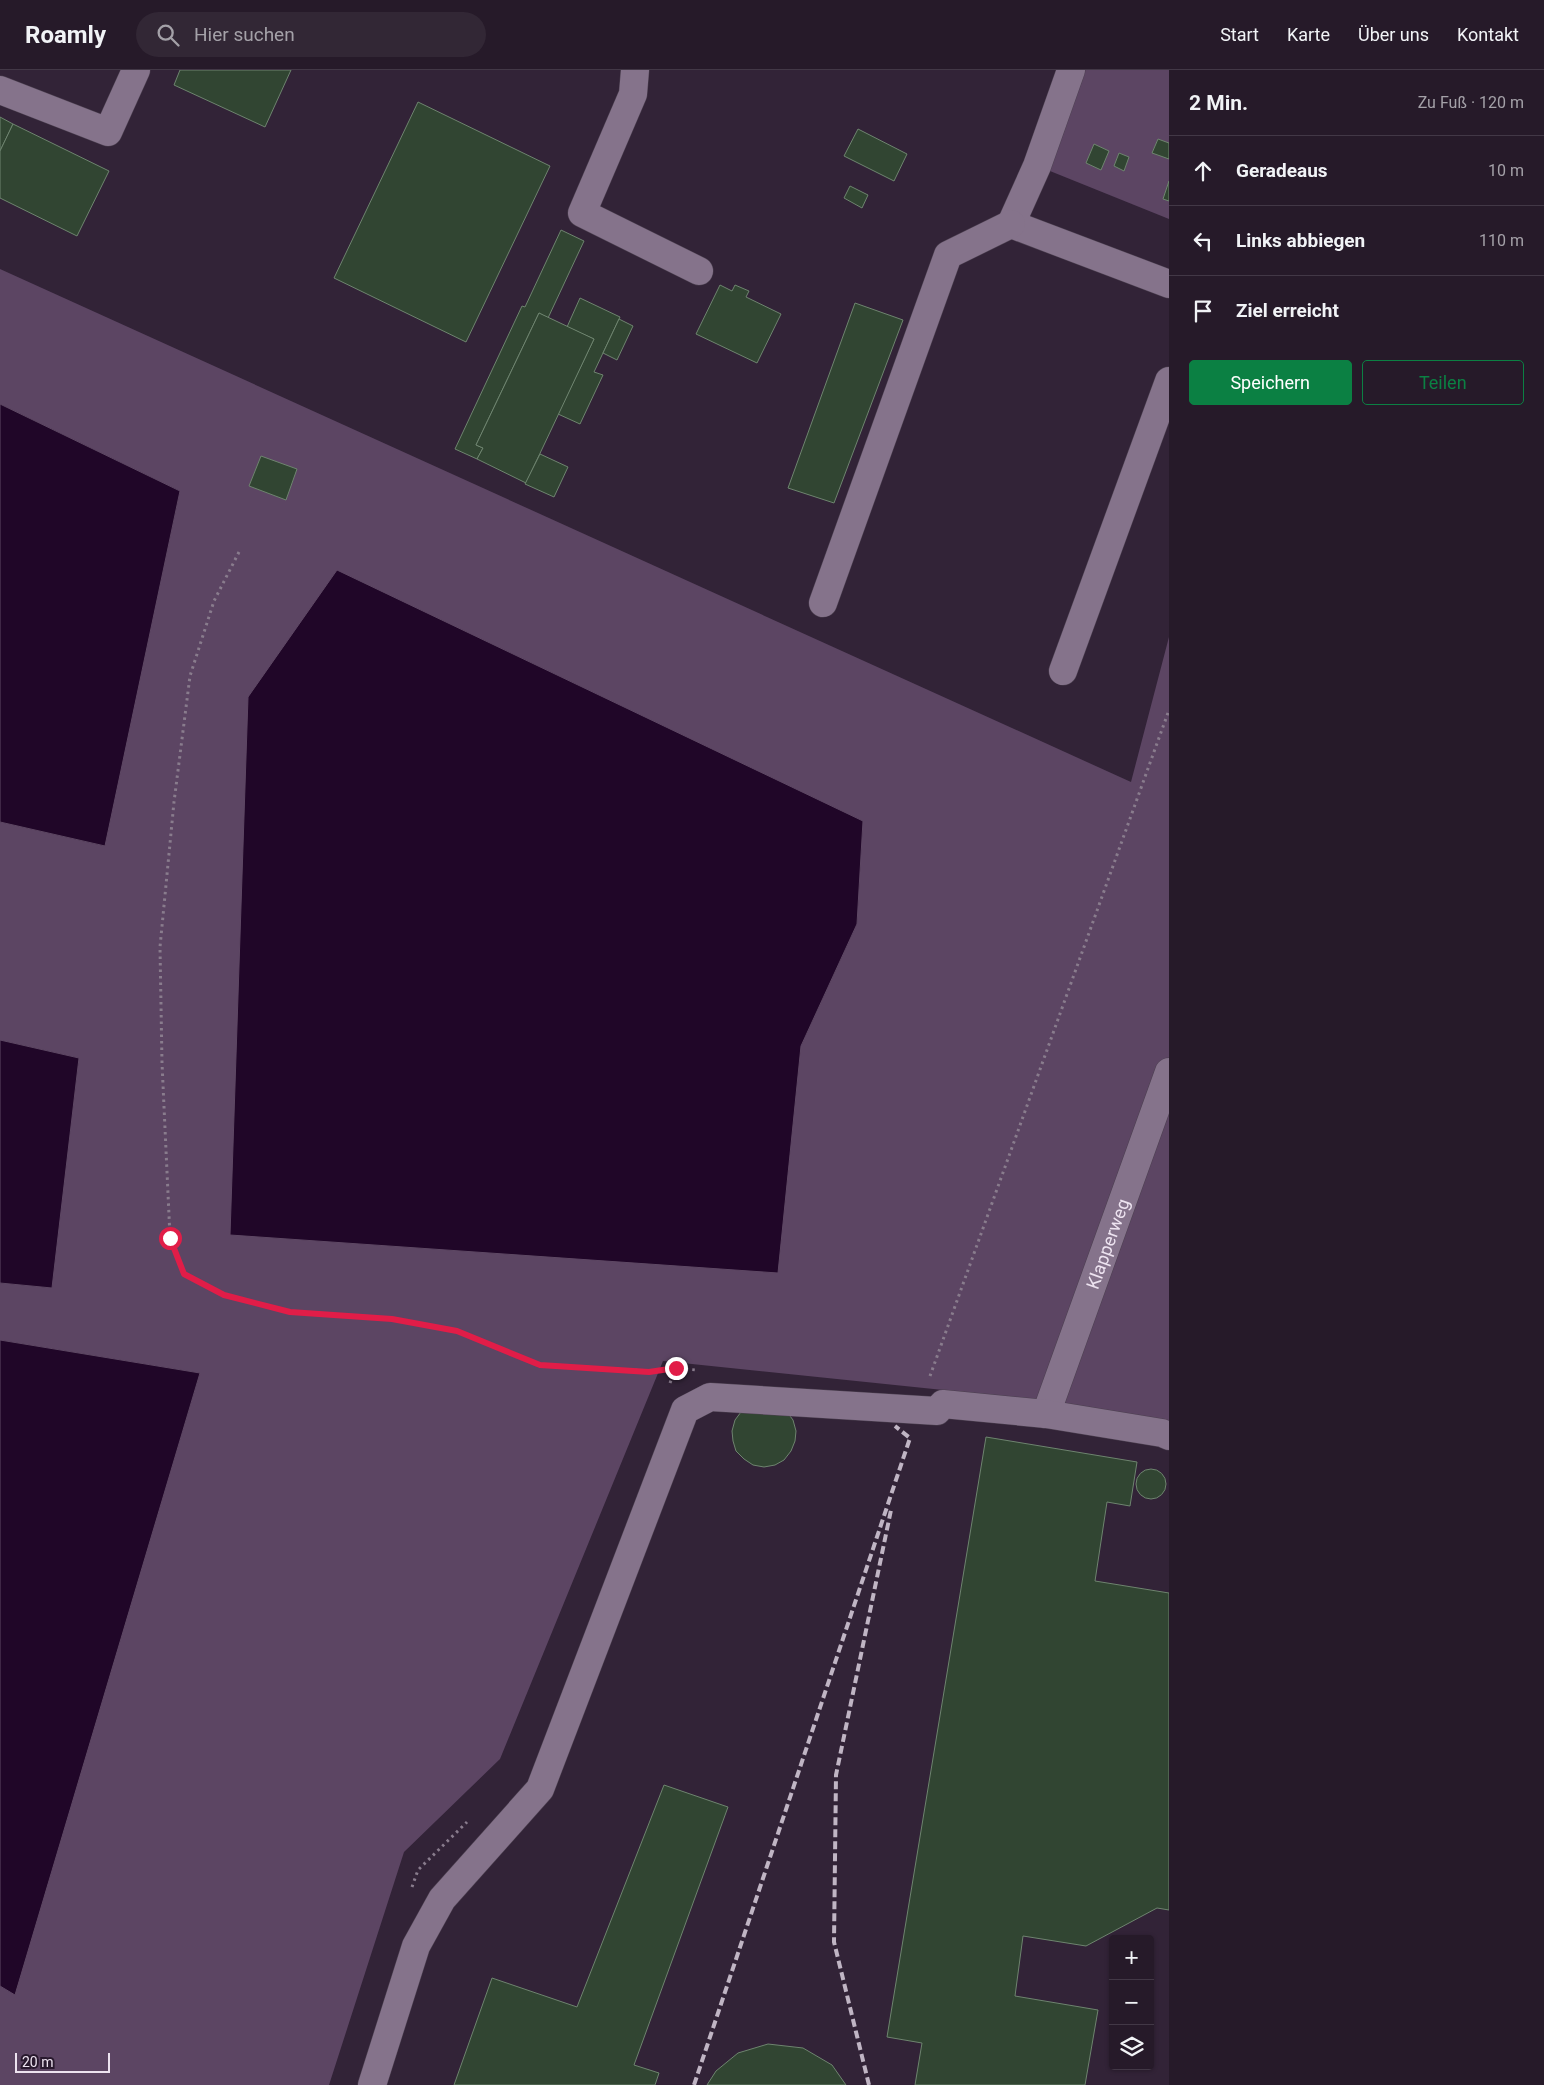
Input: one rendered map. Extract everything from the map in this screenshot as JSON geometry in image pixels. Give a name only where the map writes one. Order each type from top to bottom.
[{"type":"lane","points":[[0,90],[108,132],[136,70]]},
{"type":"lane","points":[[635,70],[633,94],[582,213],[699,271]]},
{"type":"lane","points":[[823,602],[948,255],[1012,224],[1037,166],[1071,70]]},
{"type":"lane","points":[[1012,224],[1169,284]]},
{"type":"lane","points":[[1062,671],[1169,381]]},
{"type":"lane","name":"Klapperweg","points":[[1046,1414],[1169,1072]]},
{"type":"lane","points":[[372,2085],[416,1946],[442,1899],[540,1789],[685,1410],[710,1397],[938,1411],[943,1404],[1046,1414],[1162,1433],[1169,1436]]},
{"type":"path","points":[[239,552],[214,601],[190,676],[174,802],[160,947],[162,1063],[170,1238],[184,1274],[224,1295],[290,1312],[392,1319],[457,1331],[540,1365],[649,1372],[676,1368]]},
{"type":"path","points":[[934,1362],[1169,710]]},
{"type":"shaded area","points":[[1083,70],[1169,70],[1169,219],[1045,169]]},
{"type":"shaded area","points":[[0,269],[1131,782],[1169,637],[1169,1450],[1059,1402],[663,1361],[500,1759],[404,1852],[329,2085],[0,2085],[0,1986],[14,1994],[200,1373],[0,1340],[0,1283],[51,1288],[79,1058],[0,1040],[0,822],[104,846],[180,491],[0,404]],"holes":[[[863,821],[857,924],[801,1046]]]},
{"type":"shaded area","points":[[0,404],[180,491],[105,846],[0,822]]},
{"type":"shaded area","points":[[337,570],[863,821],[857,924],[801,1046],[778,1273],[230,1235],[248,697]]},
{"type":"shaded area","points":[[0,1040],[79,1058],[52,1288],[0,1283]]},
{"type":"shaded area","points":[[0,1340],[200,1373],[15,1995],[0,1986]]},
{"type":"building","points":[[180,70],[291,70],[265,127],[174,85]]},
{"type":"building","points":[[418,102],[550,166],[466,342],[334,278]]},
{"type":"building","points":[[0,117],[13,124],[0,151]]},
{"type":"building","points":[[13,124],[109,171],[77,236],[0,198],[0,151]]},
{"type":"building","points":[[858,129],[907,154],[894,181],[844,156]]},
{"type":"building","points":[[1158,139],[1169,143],[1169,159],[1152,153]]},
{"type":"building","points":[[1094,144],[1109,151],[1101,170],[1086,163]]},
{"type":"building","points":[[1119,153],[1129,157],[1124,171],[1114,166]]},
{"type":"building","points":[[1169,181],[1169,201],[1163,199]]},
{"type":"building","points":[[850,186],[868,195],[862,208],[844,198]]},
{"type":"building","points":[[561,230],[584,241],[548,318],[539,313],[476,445],[483,448],[477,459],[455,449],[522,306],[525,307]]},
{"type":"building","points":[[720,285],[732,291],[735,285],[749,291],[746,297],[781,314],[757,363],[696,334]]},
{"type":"building","points":[[580,298],[620,317],[594,372],[603,375],[580,424],[558,414],[594,339],[567,327]]},
{"type":"building","points":[[855,303],[903,320],[834,503],[788,488]]},
{"type":"building","points":[[539,313],[594,339],[526,483],[477,459],[483,448],[476,445]]},
{"type":"building","points":[[619,319],[633,326],[617,360],[603,353]]},
{"type":"building","points":[[540,454],[568,467],[554,497],[525,484]]},
{"type":"building","points":[[261,456],[297,469],[286,500],[249,486]]},
{"type":"building","points":[[741,1412],[787,1412],[793,1420],[796,1431],[791,1451],[784,1460],[775,1465],[764,1467],[753,1465],[736,1451],[732,1431],[735,1420]]},
{"type":"building","points":[[986,1437],[1137,1462],[1130,1506],[1107,1502],[1095,1581],[1169,1593],[1169,1910],[1157,1908],[1086,1946],[1023,1936],[1015,1996],[1098,2010],[1085,2085],[915,2085],[922,2043],[887,2037]]},
{"type":"building","points":[[1151,1469],[1157,1470],[1165,1478],[1165,1490],[1157,1498],[1151,1499],[1145,1498],[1137,1490],[1136,1484],[1137,1478],[1145,1470]]},
{"type":"building","points":[[664,1785],[728,1807],[634,2065],[659,2073],[655,2085],[454,2085],[492,1978],[577,2007]]},
{"type":"building","points":[[768,2044],[803,2048],[832,2065],[846,2085],[707,2085],[716,2071],[738,2053]]},
{"type":"railway","points":[[694,2085],[910,1438],[895,1426]]},
{"type":"railway","points":[[869,2085],[834,1942],[836,1775],[891,1510]]},
{"type":"route","points":[[170,1238],[184,1274],[224,1295],[290,1312],[392,1319],[457,1331],[540,1365],[649,1372],[676,1368]]}]
